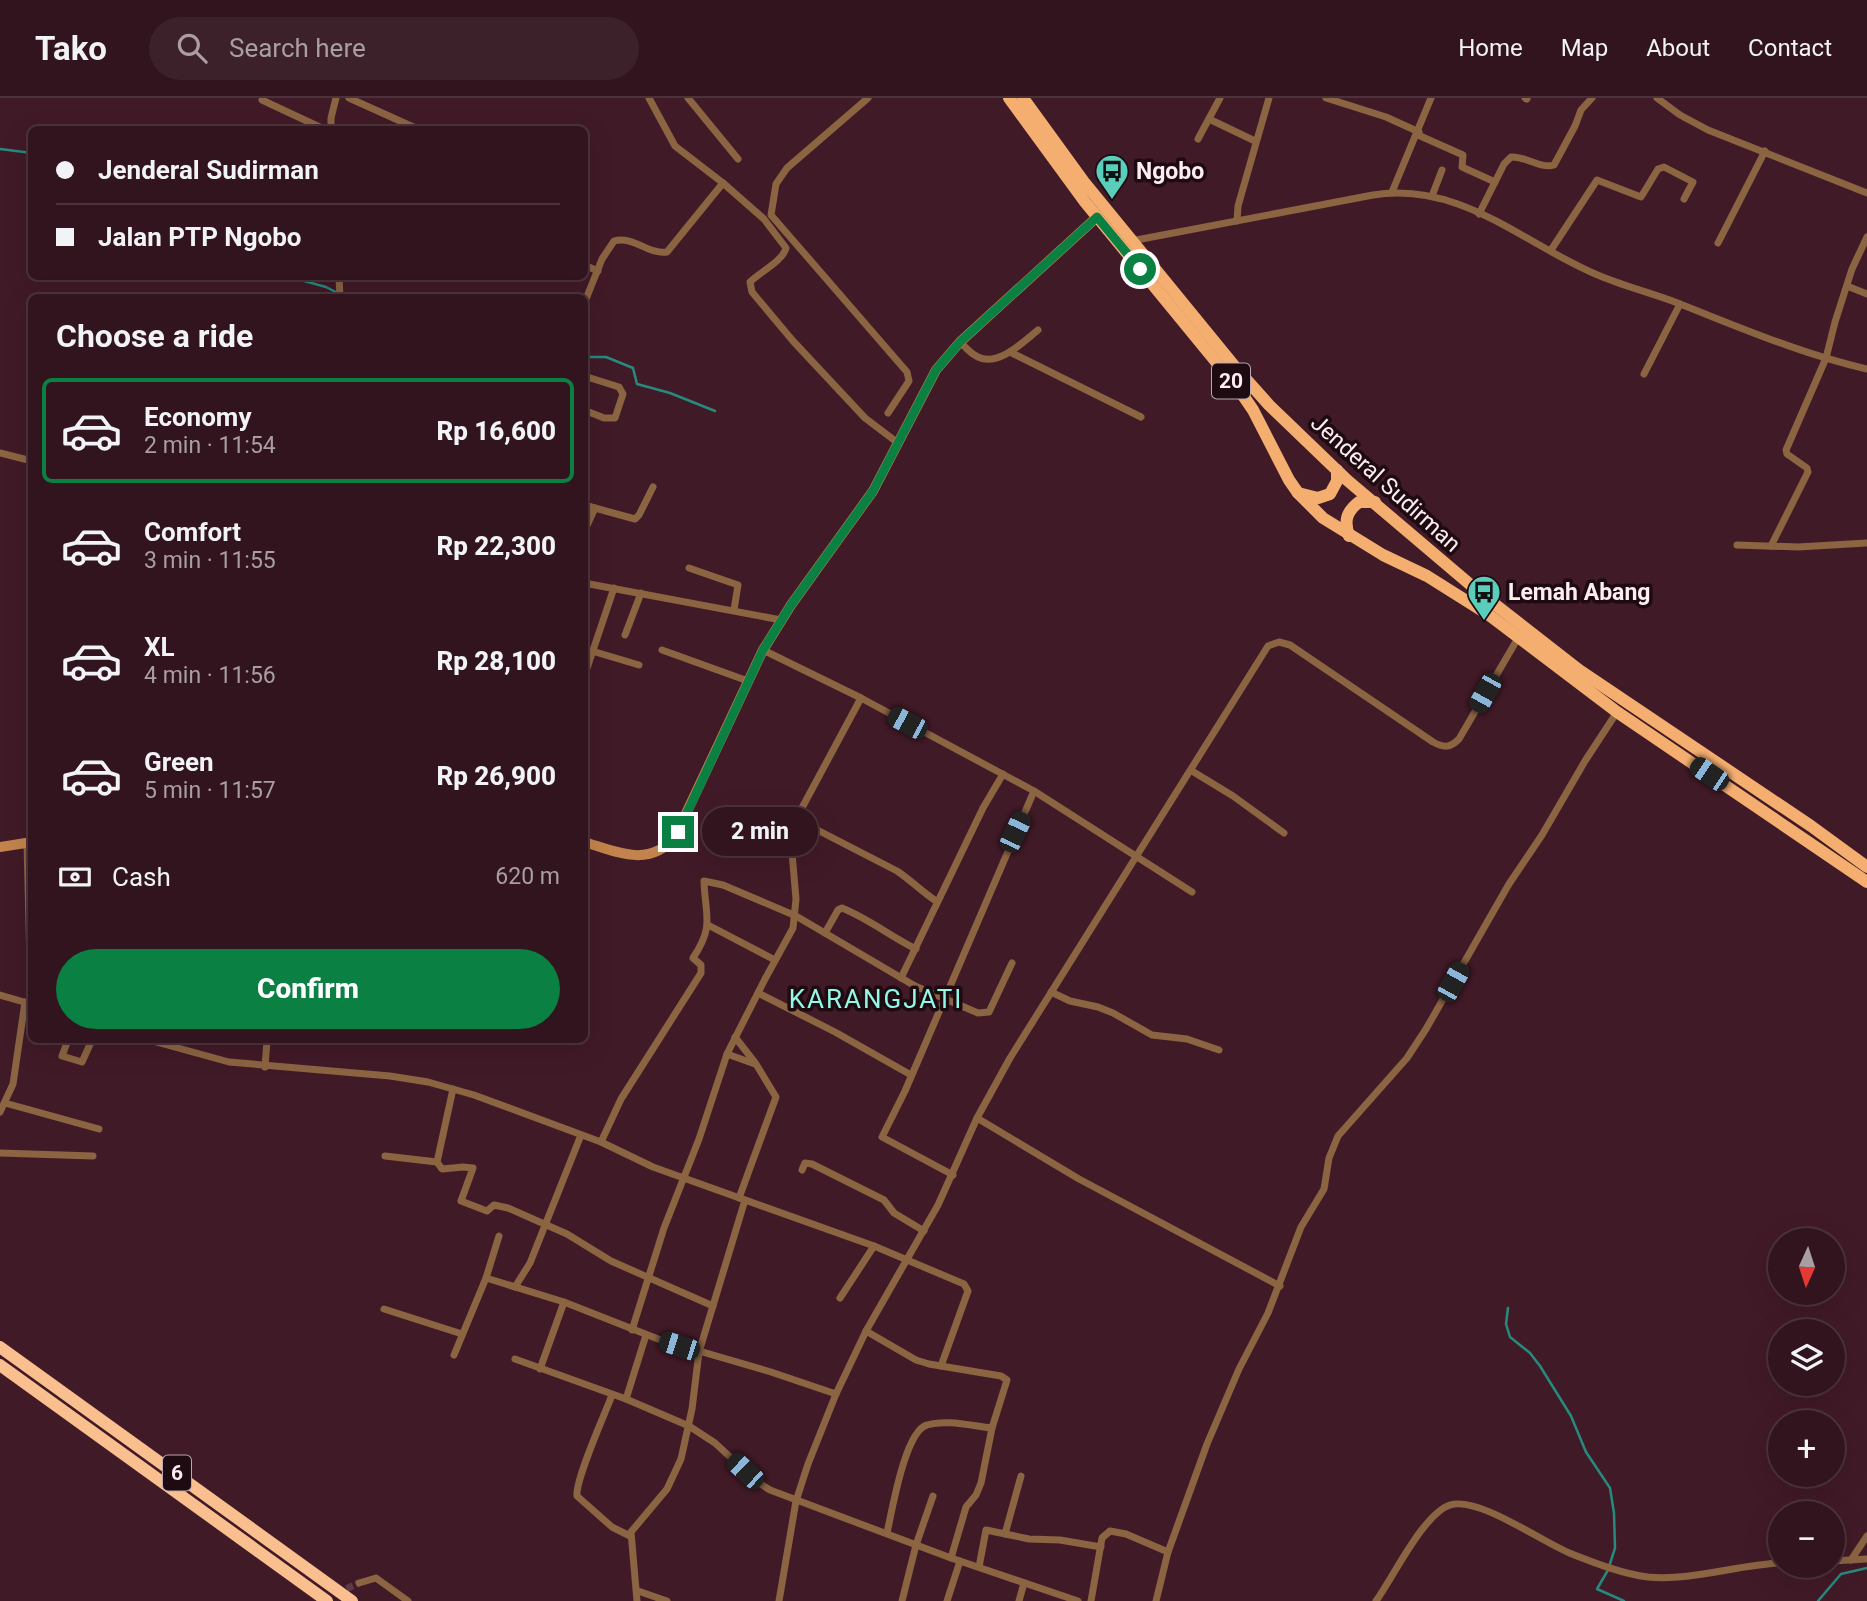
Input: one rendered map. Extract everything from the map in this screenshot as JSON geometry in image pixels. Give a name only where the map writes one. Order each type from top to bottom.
[{"type":"highway","name":"Jenderal Sudirman","points":[[1009,98],[1097,217],[1240,391],[1253,410],[1280,466],[1298,493],[1323,518],[1349,536],[1427,576],[1489,615],[1617,712],[1867,882]]},
{"type":"highway","name":"Jenderal Sudirman","points":[[1023,98],[1084,182],[1261,397],[1337,470],[1479,593],[1580,670],[1811,826],[1867,867]]},
{"type":"highway","points":[[1298,493],[1318,498],[1330,494],[1337,481],[1337,470]]},
{"type":"highway","points":[[1349,536],[1345,521],[1348,513],[1359,502],[1375,502]]},
{"type":"highway","name":"6","points":[[0,1347],[352,1601]]},
{"type":"highway","name":"6","points":[[0,1365],[327,1601]]},
{"type":"main road","points":[[588,843],[633,855],[648,856],[659,852],[670,843],[684,821],[763,650],[781,620],[865,503],[936,370],[960,342],[1097,217]]},
{"type":"main road","points":[[0,847],[28,842]]},
{"type":"street","points":[[329,126],[336,98]]},
{"type":"street","points":[[349,98],[411,126]]},
{"type":"street","points":[[649,98],[675,146],[764,219],[786,248],[779,259],[750,282],[752,292],[793,341],[865,418],[898,443]]},
{"type":"street","points":[[688,98],[738,159]]},
{"type":"street","points":[[869,98],[787,168],[776,184],[771,215],[907,372],[909,381],[888,413]]},
{"type":"street","points":[[1198,139],[1220,98]]},
{"type":"street","points":[[1237,221],[1238,206],[1269,98]]},
{"type":"street","points":[[1326,98],[1375,114],[1463,155],[1462,167],[1495,182]]},
{"type":"street","points":[[1392,192],[1431,98]]},
{"type":"street","points":[[1479,214],[1511,157],[1521,157],[1548,167],[1554,165],[1581,110],[1592,98]]},
{"type":"street","points":[[1657,98],[1694,123],[1867,192]]},
{"type":"street","points":[[262,100],[319,126]]},
{"type":"street","points":[[1209,119],[1255,141]]},
{"type":"street","points":[[1718,243],[1765,151]]},
{"type":"street","points":[[1551,250],[1597,180],[1641,197],[1658,169],[1664,167],[1693,182],[1684,199]]},
{"type":"street","points":[[1432,196],[1442,170]]},
{"type":"street","points":[[588,294],[611,244],[617,239],[624,239],[660,253],[667,252],[723,183]]},
{"type":"street","points":[[1131,241],[1392,192],[1432,196],[1479,214],[1603,277],[1765,338],[1867,369]]},
{"type":"street","points":[[1771,546],[1807,475],[1807,468],[1787,454],[1786,450],[1826,358],[1835,321],[1867,237]]},
{"type":"street","points":[[1858,256],[1867,260]]},
{"type":"street","points":[[588,267],[598,271]]},
{"type":"street","points":[[1847,286],[1867,294]]},
{"type":"street","points":[[1644,374],[1680,304]]},
{"type":"street","points":[[960,342],[979,358],[994,358],[1010,352],[1038,330]]},
{"type":"street","points":[[1010,352],[1142,417]]},
{"type":"street","points":[[588,377],[619,387],[623,394],[615,418],[604,418],[588,412]]},
{"type":"street","points":[[0,453],[28,460]]},
{"type":"street","points":[[588,506],[635,519],[653,487]]},
{"type":"street","points":[[588,523],[595,508]]},
{"type":"street","points":[[1738,545],[1798,547],[1867,543]]},
{"type":"street","points":[[689,568],[738,585],[734,610]]},
{"type":"street","points":[[588,584],[781,620]]},
{"type":"street","points":[[588,664],[614,588]]},
{"type":"street","points":[[625,635],[641,593]]},
{"type":"street","points":[[779,1601],[796,1501],[836,1394],[866,1331],[953,1175],[977,1118],[1010,1058],[1268,646],[1273,643],[1290,645],[1433,742],[1450,747],[1459,739],[1518,638]]},
{"type":"street","points":[[662,650],[748,681]]},
{"type":"street","points":[[763,650],[861,698],[1034,791],[1192,892]]},
{"type":"street","points":[[592,651],[639,665]]},
{"type":"street","points":[[632,1330],[664,1228],[685,1178],[727,1054],[793,928],[796,916],[791,841],[796,819],[861,698]]},
{"type":"street","points":[[1156,1601],[1168,1552],[1223,1406],[1280,1286],[1301,1227],[1324,1189],[1329,1158],[1338,1136],[1407,1058],[1421,1037],[1509,884],[1617,712]]},
{"type":"street","points":[[1192,771],[1233,796],[1284,833]]},
{"type":"street","points":[[901,978],[936,901],[1003,774]]},
{"type":"street","points":[[953,1175],[882,1138],[973,936],[1034,791]]},
{"type":"street","points":[[796,819],[911,880],[916,889],[936,901]]},
{"type":"street","points":[[601,1143],[621,1099],[701,972],[701,965],[693,958],[705,940],[708,925],[704,881],[723,885],[796,916],[901,978],[971,1011],[989,1012],[1012,963]]},
{"type":"street","points":[[825,933],[838,910],[842,908],[880,926],[892,938],[916,948]]},
{"type":"street","points":[[708,925],[775,960]]},
{"type":"street","points":[[1051,992],[1070,1001],[1106,1010],[1152,1035],[1188,1039],[1219,1050]]},
{"type":"street","points":[[758,993],[911,1075]]},
{"type":"street","points":[[0,995],[28,1003]]},
{"type":"street","points":[[0,1112],[13,1084],[25,1002]]},
{"type":"street","points":[[638,1601],[630,1536],[633,1528],[667,1489],[681,1459],[689,1426],[699,1352],[742,1199],[776,1097],[756,1064],[735,1037]]},
{"type":"street","points":[[67,1043],[62,1056],[82,1062],[91,1043]]},
{"type":"street","points":[[165,1043],[209,1058],[265,1067],[377,1074],[453,1089],[581,1135],[653,1167],[906,1259],[964,1284],[968,1290],[941,1366]]},
{"type":"street","points":[[265,1067],[267,1043]]},
{"type":"street","points":[[727,1054],[756,1064]]},
{"type":"street","points":[[437,1162],[453,1089]]},
{"type":"street","points":[[5,1103],[99,1129]]},
{"type":"street","points":[[977,1118],[1079,1179],[1280,1286]]},
{"type":"street","points":[[515,1287],[530,1263],[581,1135]]},
{"type":"street","points":[[0,1153],[93,1156]]},
{"type":"street","points":[[385,1156],[437,1162],[442,1169],[473,1168],[461,1201],[487,1211],[494,1205],[499,1205],[567,1234],[611,1261],[713,1306]]},
{"type":"street","points":[[802,1170],[805,1163],[811,1164],[884,1200],[894,1213],[923,1231]]},
{"type":"street","points":[[454,1355],[486,1279],[499,1236]]},
{"type":"street","points":[[840,1298],[874,1246]]},
{"type":"street","points":[[486,1279],[564,1302],[646,1335],[836,1394]]},
{"type":"street","points":[[540,1369],[564,1302]]},
{"type":"street","points":[[384,1309],[462,1334]]},
{"type":"street","points":[[866,1331],[916,1360],[1006,1378],[1007,1383],[992,1428],[981,1483],[976,1495],[966,1507],[951,1558]]},
{"type":"street","points":[[626,1399],[646,1335]]},
{"type":"street","points":[[515,1359],[626,1399],[689,1426],[715,1443],[756,1481],[770,1490],[951,1558],[1078,1601]]},
{"type":"street","points":[[612,1395],[576,1490],[577,1496],[612,1527],[623,1535],[630,1536]]},
{"type":"street","points":[[887,1533],[908,1446],[917,1430],[926,1425],[937,1424],[992,1428]]},
{"type":"street","points":[[1005,1534],[1021,1476]]},
{"type":"street","points":[[902,1601],[916,1545],[933,1496]]},
{"type":"street","points":[[1376,1601],[1411,1545],[1431,1519],[1446,1507],[1459,1504],[1490,1513],[1575,1555],[1637,1575],[1694,1575],[1768,1565]]},
{"type":"street","points":[[979,1567],[985,1531],[1101,1547]]},
{"type":"street","points":[[1091,1601],[1105,1535],[1114,1531],[1168,1552]]},
{"type":"street","points":[[1851,1560],[1867,1536]]},
{"type":"street","points":[[1845,1560],[1867,1559]]},
{"type":"street","points":[[947,1601],[960,1561]]},
{"type":"street","points":[[359,1583],[376,1578],[408,1601]]},
{"type":"street","points":[[1019,1601],[1024,1583]]},
{"type":"street","points":[[638,1591],[667,1601]]},
{"type":"waterway","points":[[0,149],[28,152]]},
{"type":"waterway","points":[[301,280],[339,294]]},
{"type":"waterway","points":[[588,357],[606,357],[633,368],[637,384],[670,393],[715,411]]},
{"type":"waterway","points":[[1508,1308],[1506,1324],[1510,1337],[1530,1353],[1540,1366],[1571,1416],[1586,1452],[1610,1488],[1615,1548],[1608,1570],[1597,1589],[1624,1601]]},
{"type":"waterway","points":[[1818,1601],[1841,1574],[1867,1568]]},
{"type":"tunnel","points":[[337,1593],[359,1583]]},
{"type":"place","name":"Ngobo","points":[[1112,201]]},
{"type":"place","name":"Lemah Abang","points":[[1484,622]]},
{"type":"district","name":"KARANGJATI","points":[[876,999]]},
{"type":"route","points":[[678,832],[763,650],[791,605],[873,491],[928,384],[943,361],[960,342],[1097,217],[1140,269]]}]
